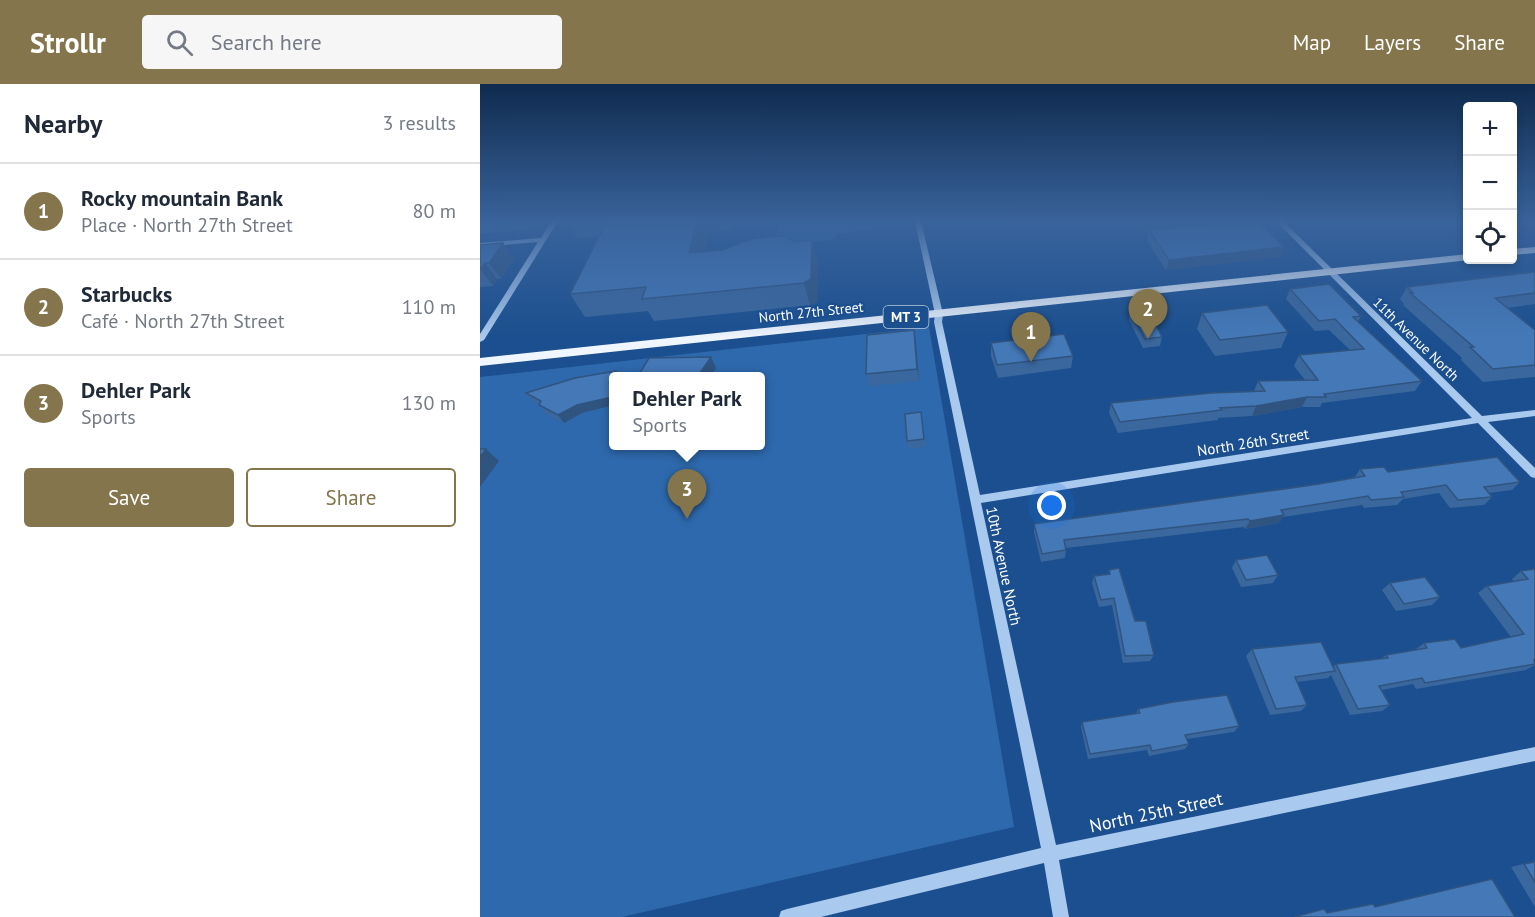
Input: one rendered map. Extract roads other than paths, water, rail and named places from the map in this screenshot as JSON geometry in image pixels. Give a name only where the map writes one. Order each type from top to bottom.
[{"type":"main road","name":"North 27th Street","points":[[480,362],[1440,260]]},
{"type":"street","points":[[480,340],[530,260]]},
{"type":"street","name":"10th Avenue North","points":[[927,260],[1050,854],[1061,917]]},
{"type":"street","name":"11th Avenue North","points":[[1316,260],[1535,474]]},
{"type":"street","name":"North 26th Street","points":[[975,500],[1535,413]]},
{"type":"street","name":"North 25th Street","points":[[787,917],[1050,854],[1535,754]]},
{"type":"place","name":"Starbucks","points":[[1148,339]]},
{"type":"place","name":"Rocky mountain Bank","points":[[1031,362]]},
{"type":"place","name":"Dehler Park","points":[[687,519]]}]
